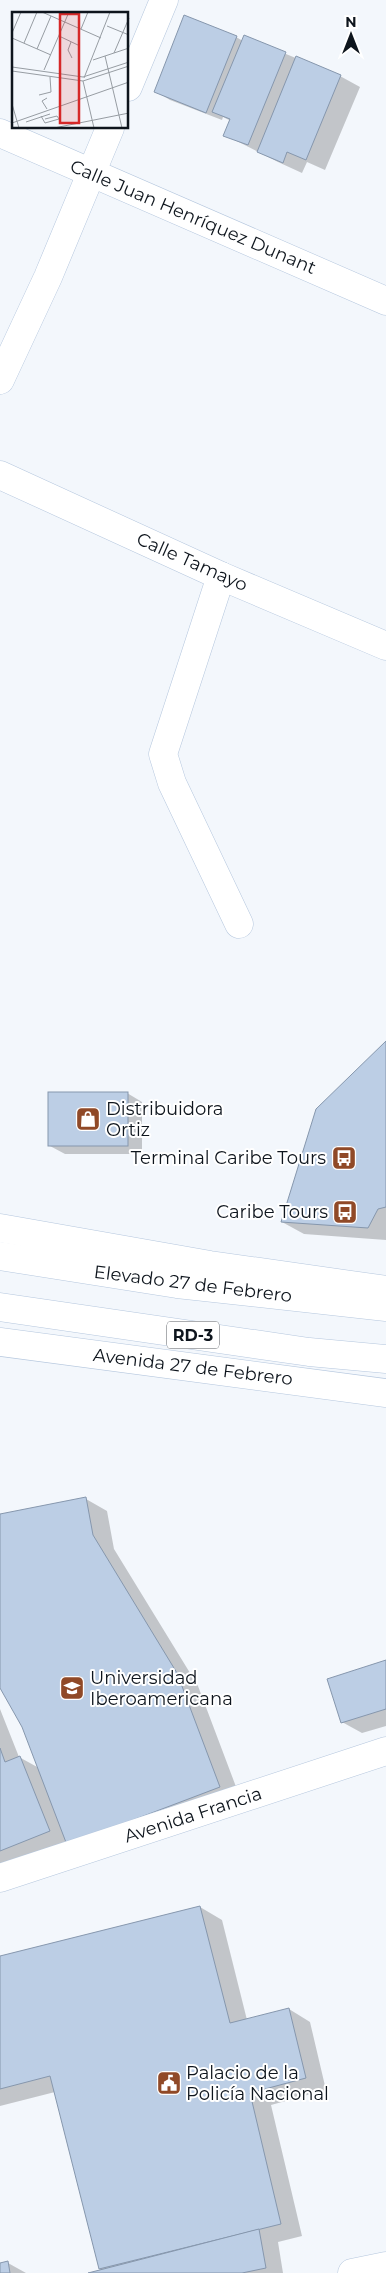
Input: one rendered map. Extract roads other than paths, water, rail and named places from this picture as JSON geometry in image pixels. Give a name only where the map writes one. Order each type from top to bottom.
[{"type":"main road","points":[[129,85],[164,0]]},
{"type":"main road","points":[[0,380],[48,277],[110,129]]},
{"type":"main road","name":"Calle Juan Henríquez Dunant","points":[[0,133],[386,301]]},
{"type":"main road","name":"Calle Tamayo","points":[[0,474],[221,576],[386,646]]},
{"type":"main road","points":[[221,576],[163,754],[172,783],[239,924]]},
{"type":"main road","points":[[0,1228],[210,1265],[386,1290]]},
{"type":"main road","name":"Elevado 27 de Febrero","points":[[0,1256],[177,1284],[386,1305]]},
{"type":"main road","points":[[210,1265],[244,1282],[386,1305]]},
{"type":"main road","name":"RD-3","points":[[0,1307],[309,1352],[386,1359]]},
{"type":"main road","name":"Avenida 27 de Febrero","points":[[0,1342],[386,1392]]},
{"type":"main road","points":[[196,1367],[232,1361],[386,1378]]},
{"type":"main road","name":"Avenida Francia","points":[[0,1878],[386,1751]]},
{"type":"main road","points":[[352,2273],[386,2266]]},
{"type":"place","name":"Distribuidora Ortiz","points":[[88,1119]]},
{"type":"place","name":"Terminal Caribe Tours","points":[[344,1158]]},
{"type":"place","name":"Caribe Tours","points":[[345,1212]]},
{"type":"place","name":"Universidad Iberoamericana","points":[[72,1688]]},
{"type":"place","name":"Palacio de la Policía Nacional","points":[[169,2083]]}]
